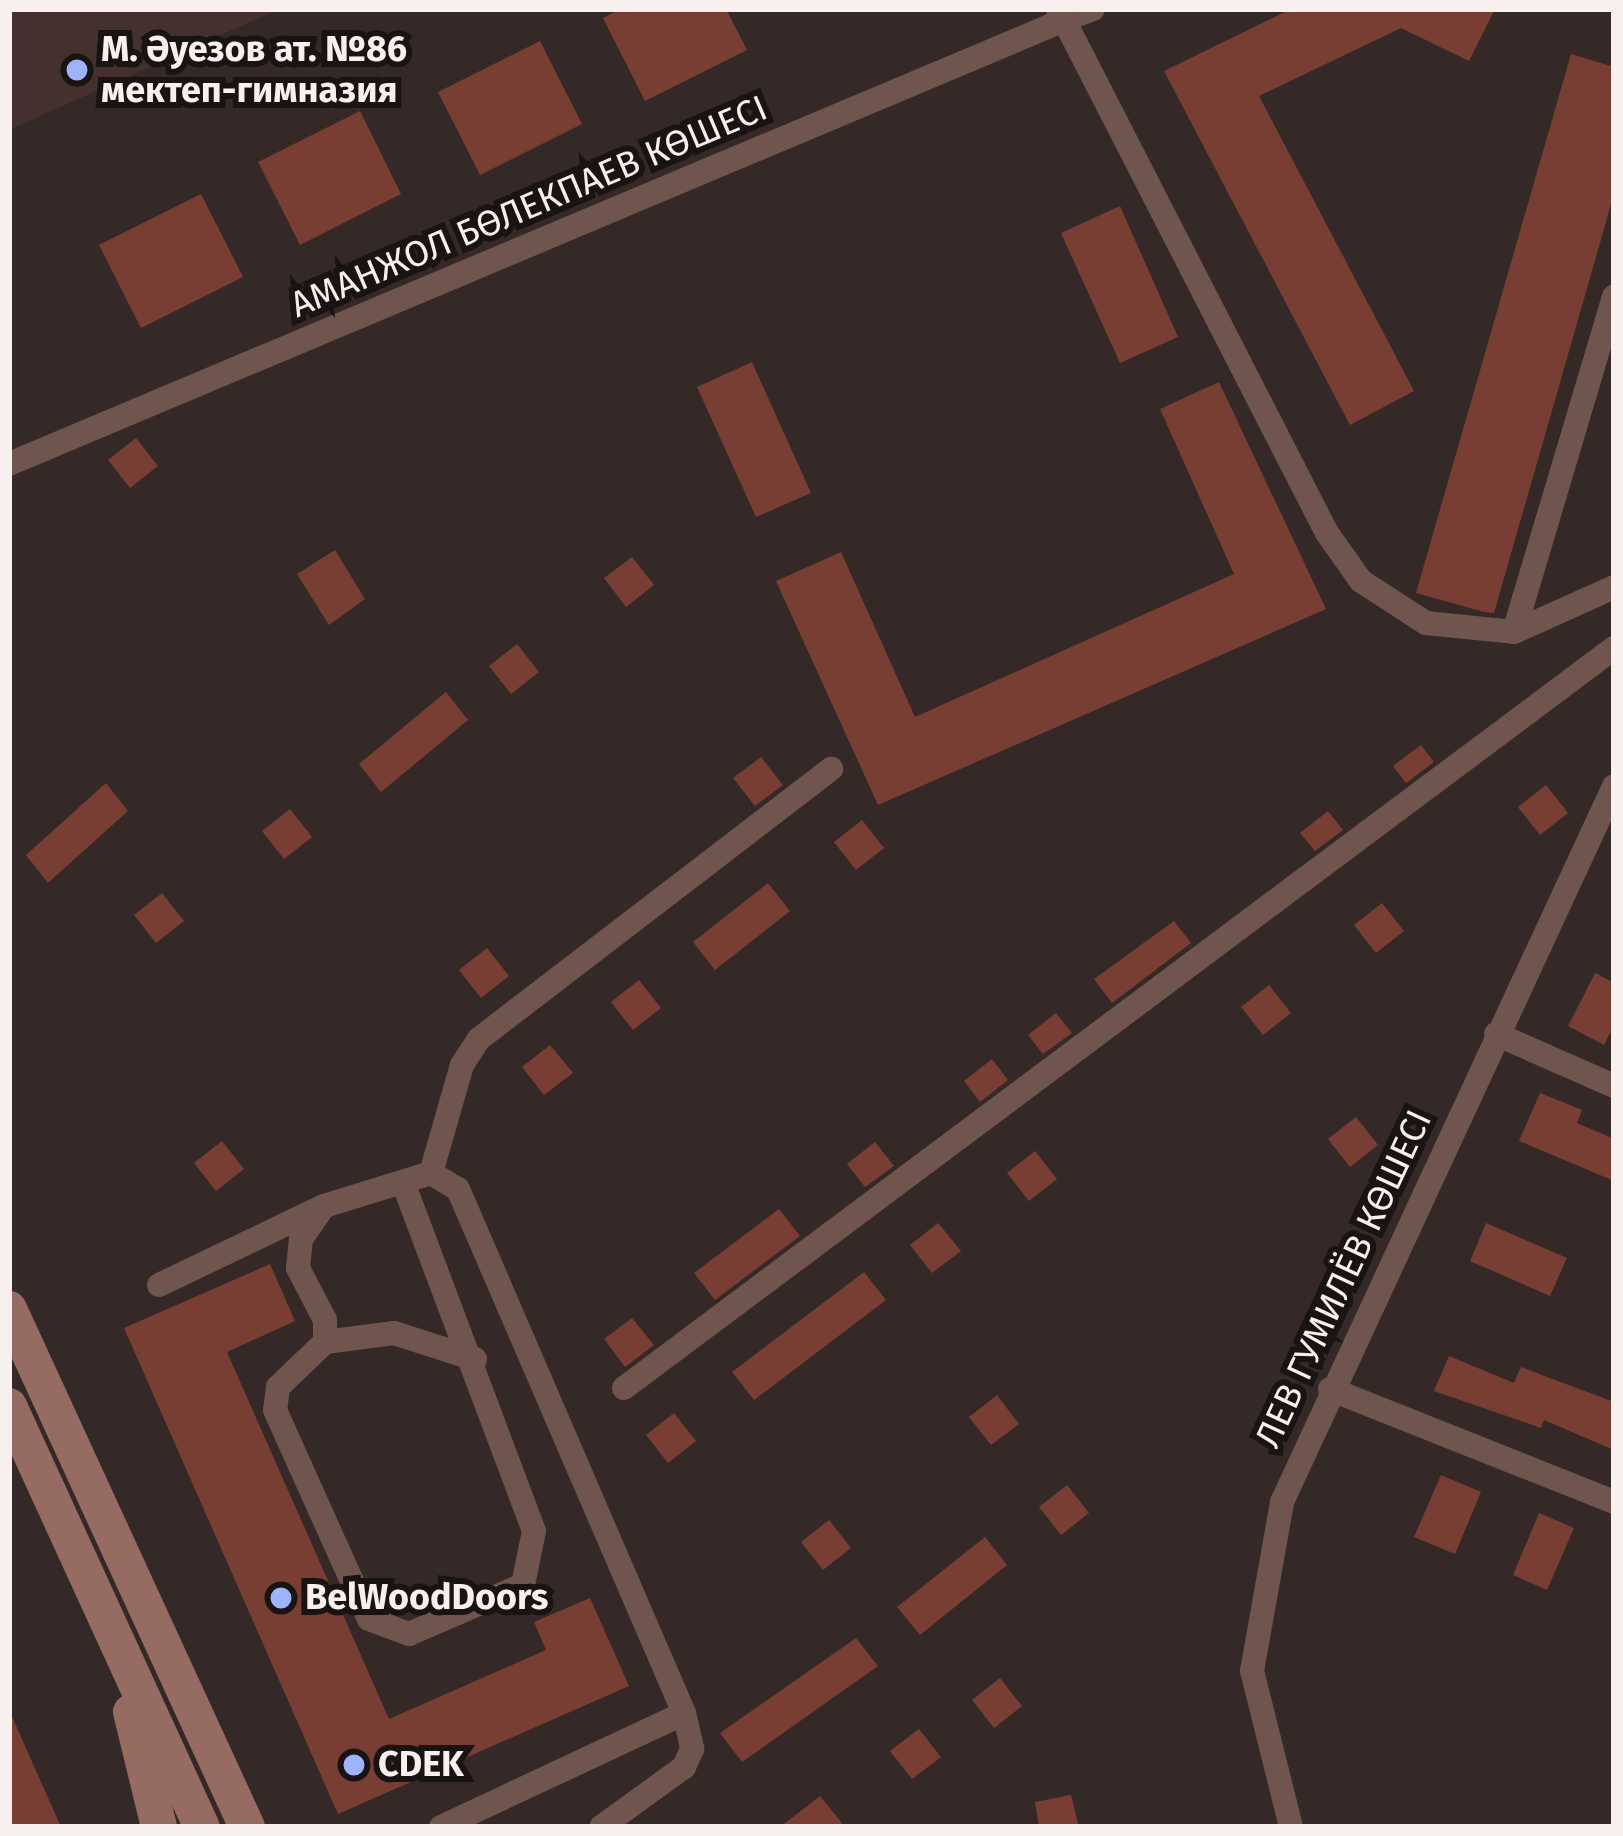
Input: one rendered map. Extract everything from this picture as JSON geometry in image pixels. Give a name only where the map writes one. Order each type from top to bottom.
[{"type":"street","name":"АМАНЖОЛ БӨЛЕКПАЕВ КӨШЕСІ","points":[[9,464],[1061,15],[1093,9]]},
{"type":"street","points":[[1061,15],[1327,533],[1361,581],[1426,623],[1514,632],[1614,587]]},
{"type":"street","points":[[1514,632],[1614,298]]},
{"type":"street","points":[[624,1388],[1614,648]]},
{"type":"street","points":[[431,1173],[462,1065],[479,1039],[831,769]]},
{"type":"street","name":"ЛЕВ ГУМИЛЁВ КӨШЕСІ","points":[[1291,1827],[1252,1672],[1282,1502],[1330,1389],[1614,786]]},
{"type":"street","points":[[1496,1034],[1614,1086]]},
{"type":"street","points":[[159,1285],[324,1206],[431,1173]]},
{"type":"street","points":[[431,1173],[458,1189],[684,1713],[692,1749],[684,1767],[601,1827]]},
{"type":"street","points":[[403,1183],[476,1359],[534,1531],[535,1554],[523,1585],[409,1634],[369,1619],[275,1410],[278,1387],[325,1342],[394,1333],[476,1359]]},
{"type":"street","points":[[324,1206],[301,1239],[298,1268],[325,1321],[325,1342]]},
{"type":"street","points":[[9,1309],[247,1827]]},
{"type":"street","points":[[1330,1389],[1614,1502]]},
{"type":"street","points":[[9,1406],[202,1827]]},
{"type":"street","points":[[132,1678],[130,1715],[159,1827]]},
{"type":"street","points":[[441,1827],[684,1713]]},
{"type":"shaded area","name":"М. Әуезов ат. №86 мектеп-гимназия","points":[[9,9],[279,9],[9,130]]},
{"type":"building","points":[[621,9],[726,9],[747,50],[645,101],[603,18]]},
{"type":"building","points":[[1291,9],[1495,9],[1469,61],[1401,28],[1259,96],[1414,391],[1350,425],[1164,71]]},
{"type":"building","points":[[540,41],[582,124],[480,175],[438,92]]},
{"type":"building","points":[[1571,54],[1614,67],[1614,194],[1494,613],[1484,612],[1416,593]]},
{"type":"building","points":[[360,111],[401,194],[300,245],[258,162]]},
{"type":"building","points":[[201,194],[243,277],[141,328],[99,245]]},
{"type":"building","points":[[1120,206],[1178,337],[1120,363],[1061,233]]},
{"type":"building","points":[[752,362],[811,493],[756,517],[697,387]]},
{"type":"building","points":[[1219,382],[1326,609],[878,805],[776,581],[841,552],[915,717],[1234,574],[1160,409]]},
{"type":"building","points":[[136,438],[158,466],[130,488],[108,460]]},
{"type":"building","points":[[335,550],[365,599],[329,625],[297,574]]},
{"type":"building","points":[[632,557],[654,585],[626,607],[604,578]]},
{"type":"building","points":[[517,644],[539,672],[511,694],[489,666]]},
{"type":"building","points":[[446,692],[468,720],[381,792],[359,764]]},
{"type":"building","points":[[1421,745],[1434,762],[1406,783],[1393,766]]},
{"type":"building","points":[[761,757],[783,785],[755,806],[733,778]]},
{"type":"building","points":[[106,783],[128,811],[48,883],[26,855]]},
{"type":"building","points":[[1546,785],[1568,813],[1540,835],[1518,807]]},
{"type":"building","points":[[290,809],[312,837],[284,859],[262,831]]},
{"type":"building","points":[[1328,811],[1343,830],[1315,851],[1300,833]]},
{"type":"building","points":[[862,820],[884,848],[856,870],[834,842]]},
{"type":"building","points":[[768,883],[790,911],[715,970],[693,942]]},
{"type":"building","points":[[162,893],[184,921],[156,943],[134,915]]},
{"type":"building","points":[[1382,903],[1404,931],[1376,953],[1354,925]]},
{"type":"building","points":[[1174,921],[1191,943],[1112,1003],[1094,979]]},
{"type":"building","points":[[487,948],[509,976],[481,998],[459,970]]},
{"type":"building","points":[[1595,973],[1614,983],[1614,1026],[1604,1045],[1568,1026]]},
{"type":"building","points":[[639,980],[661,1008],[633,1030],[611,1002]]},
{"type":"building","points":[[1269,985],[1291,1013],[1263,1035],[1241,1007]]},
{"type":"building","points":[[1056,1013],[1072,1033],[1043,1054],[1028,1035]]},
{"type":"building","points":[[550,1045],[573,1073],[544,1095],[522,1067]]},
{"type":"building","points":[[992,1059],[1008,1080],[980,1102],[964,1081]]},
{"type":"building","points":[[1540,1093],[1582,1110],[1577,1123],[1614,1139],[1614,1181],[1519,1141]]},
{"type":"building","points":[[1356,1117],[1378,1145],[1350,1167],[1328,1139]]},
{"type":"building","points":[[222,1141],[244,1169],[216,1191],[194,1163]]},
{"type":"building","points":[[875,1142],[894,1166],[865,1187],[847,1164]]},
{"type":"building","points":[[1035,1151],[1057,1179],[1029,1201],[1007,1173]]},
{"type":"building","points":[[779,1209],[800,1236],[715,1300],[694,1273]]},
{"type":"building","points":[[938,1223],[961,1251],[932,1273],[910,1245]]},
{"type":"building","points":[[1486,1223],[1567,1258],[1550,1296],[1470,1261]]},
{"type":"building","points":[[270,1264],[295,1321],[227,1352],[389,1719],[546,1650],[534,1622],[590,1598],[629,1686],[338,1814],[124,1328]]},
{"type":"building","points":[[864,1272],[886,1300],[754,1400],[732,1372]]},
{"type":"building","points":[[632,1318],[654,1345],[625,1367],[604,1339]]},
{"type":"building","points":[[1449,1356],[1514,1383],[1521,1367],[1614,1402],[1614,1450],[1544,1420],[1541,1428],[1434,1391]]},
{"type":"building","points":[[997,1395],[1019,1424],[991,1445],[969,1417]]},
{"type":"building","points":[[674,1413],[696,1441],[668,1463],[646,1435]]},
{"type":"building","points":[[1441,1475],[1481,1492],[1455,1554],[1414,1537]]},
{"type":"building","points":[[1067,1485],[1089,1513],[1061,1535],[1039,1507]]},
{"type":"building","points":[[1539,1513],[1574,1528],[1547,1590],[1513,1575]]},
{"type":"building","points":[[829,1520],[851,1548],[823,1570],[801,1542]]},
{"type":"building","points":[[985,1537],[1007,1565],[920,1635],[897,1607]]},
{"type":"building","points":[[856,1638],[878,1666],[742,1762],[720,1733]]},
{"type":"building","points":[[1000,1678],[1022,1706],[994,1728],[972,1700]]},
{"type":"building","points":[[9,1710],[61,1827],[9,1827]]},
{"type":"building","points":[[919,1729],[941,1757],[912,1779],[890,1751]]},
{"type":"building","points":[[1071,1795],[1079,1827],[1039,1827],[1035,1802]]},
{"type":"building","points":[[820,1796],[845,1827],[780,1827]]},
{"type":"place","name":"М. Әуезов ат. №86 мектеп-гимназия","points":[[77,70]]},
{"type":"place","name":"BelWoodDoors","points":[[281,1598]]},
{"type":"place","name":"CDEK","points":[[354,1765]]}]
